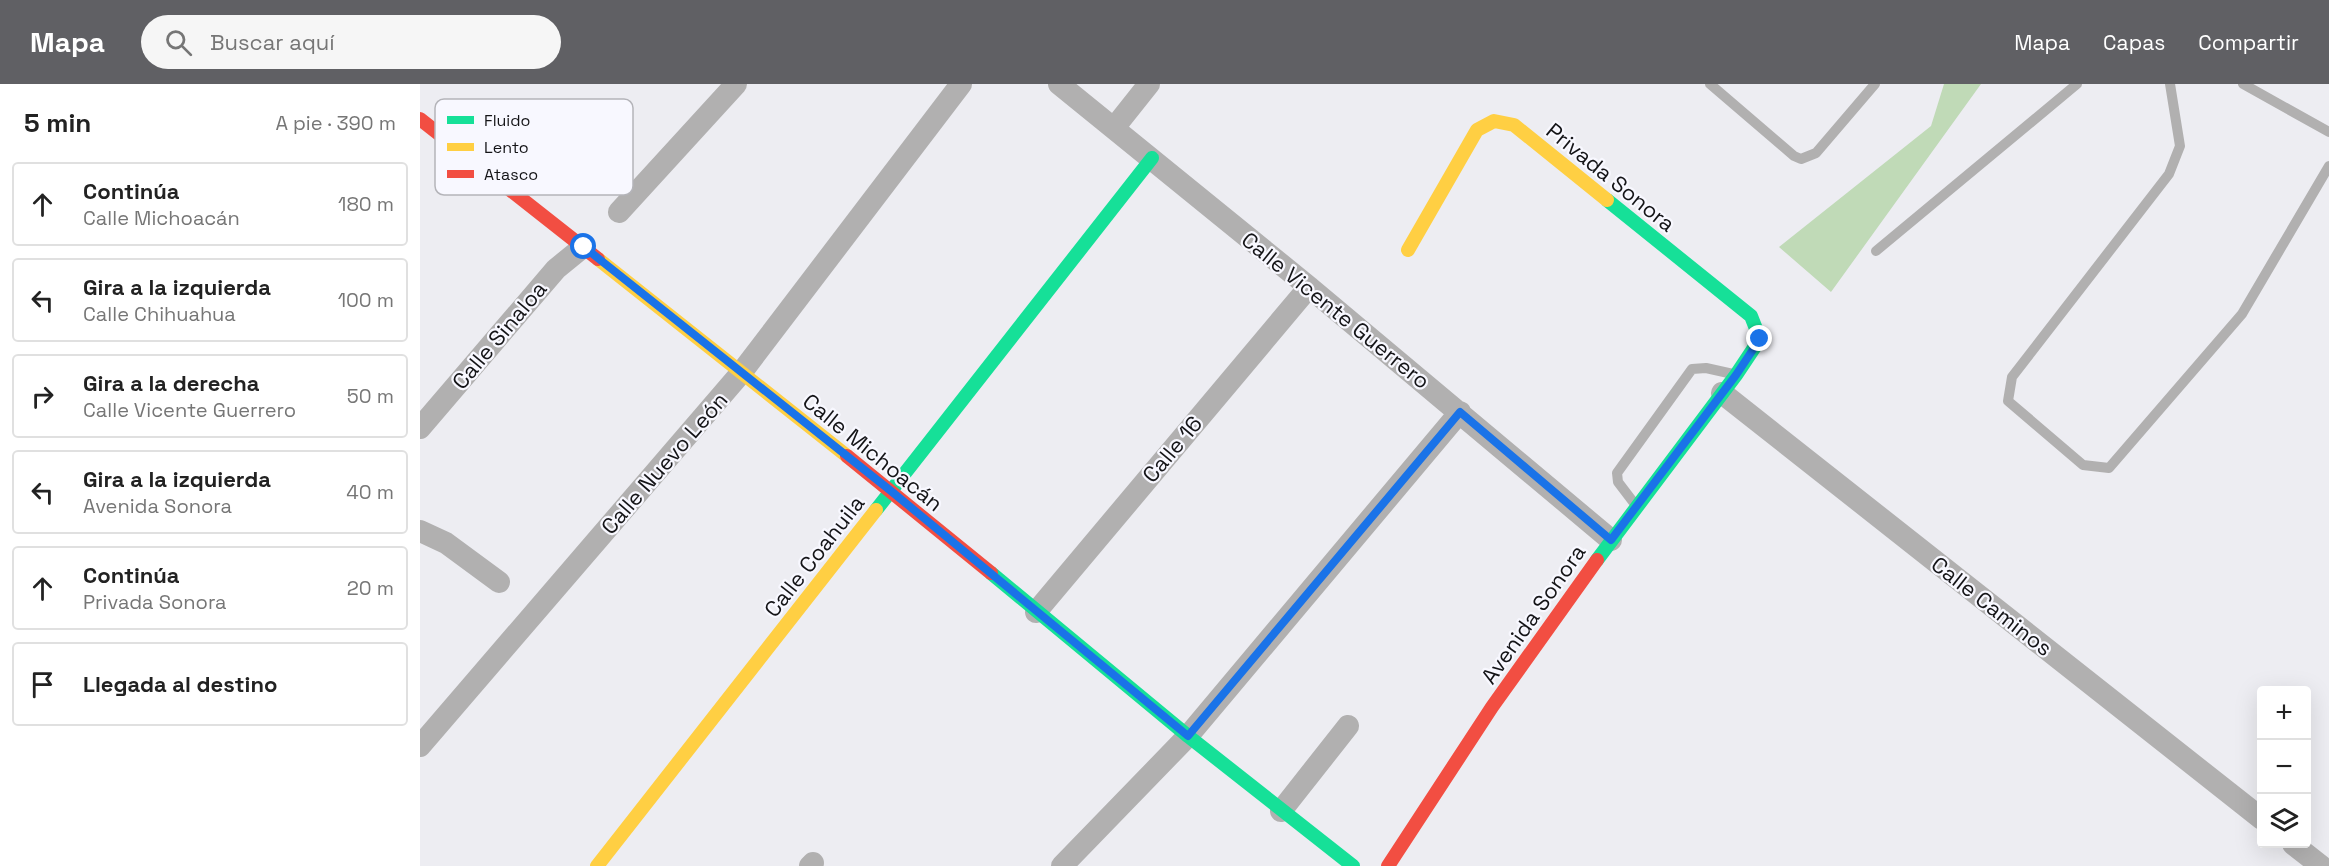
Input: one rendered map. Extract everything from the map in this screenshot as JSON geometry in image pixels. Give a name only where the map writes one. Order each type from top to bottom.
[{"type":"street","points":[[619,212],[736,84]]},
{"type":"street","name":"Calle Nuevo León","points":[[420,746],[741,373],[961,84]]},
{"type":"street","name":"Calle Vicente Guerrero","points":[[1059,84],[1309,287],[1611,540]]},
{"type":"street","points":[[1114,128],[1149,84]]},
{"type":"street","name":"Privada Sonora","points":[[1408,250],[1477,130],[1494,121],[1514,125],[1751,316],[1760,339],[1722,393]]},
{"type":"street","name":"Calle Michoacán","points":[[421,122],[435,133]]},
{"type":"street","name":"Calle Coahuila","points":[[597,866],[1152,158]]},
{"type":"street","name":"Calle Michoacán","points":[[516,195],[891,491],[1188,736],[1353,866]]},
{"type":"street","name":"Calle Sinaloa","points":[[420,428],[556,269],[584,247]]},
{"type":"street","name":"Calle 16","points":[[1036,612],[1309,287]]},
{"type":"street","name":"Avenida Sonora","points":[[1388,866],[1492,707],[1611,540],[1722,393]]},
{"type":"street","name":"Calle Caminos","points":[[1722,393],[2257,815]]},
{"type":"street","points":[[1062,866],[1188,736],[1460,412]]},
{"type":"street","points":[[420,531],[446,543],[499,582]]},
{"type":"street","points":[[1281,811],[1348,726]]},
{"type":"street","points":[[2299,848],[2321,866]]},
{"type":"lane","points":[[1710,84],[1794,156],[1801,159],[1815,153],[1875,84]]},
{"type":"lane","points":[[1876,251],[2077,84]]},
{"type":"lane","points":[[2170,84],[2180,146],[2169,174],[2012,377],[2008,401],[2083,465],[2109,468],[2242,314],[2329,166]]},
{"type":"lane","points":[[2243,84],[2329,132]]},
{"type":"lane","points":[[1636,506],[1618,482],[1617,473],[1692,369],[1706,368],[1736,375]]},
{"type":"green space","points":[[1944,84],[1981,84],[1831,292],[1779,247],[1931,126]]},
{"type":"traffic: fast","points":[[876,510],[1152,158]]},
{"type":"traffic: fast","points":[[1597,560],[1736,375],[1760,339],[1751,316],[1607,200]]},
{"type":"traffic: fast","points":[[991,573],[1188,736],[1353,866]]},
{"type":"traffic: slow","points":[[1408,250],[1477,130],[1494,121],[1514,125],[1607,200]]},
{"type":"traffic: slow","points":[[598,259],[847,456]]},
{"type":"traffic: slow","points":[[597,866],[876,510]]},
{"type":"traffic: jam","points":[[420,119],[435,131]]},
{"type":"traffic: jam","points":[[517,195],[598,259]]},
{"type":"traffic: jam","points":[[847,456],[991,573]]},
{"type":"traffic: jam","points":[[1388,866],[1492,707],[1597,560]]},
{"type":"route","points":[[584,247],[891,491],[1188,736],[1460,412],[1611,540],[1736,375],[1760,339]]}]
